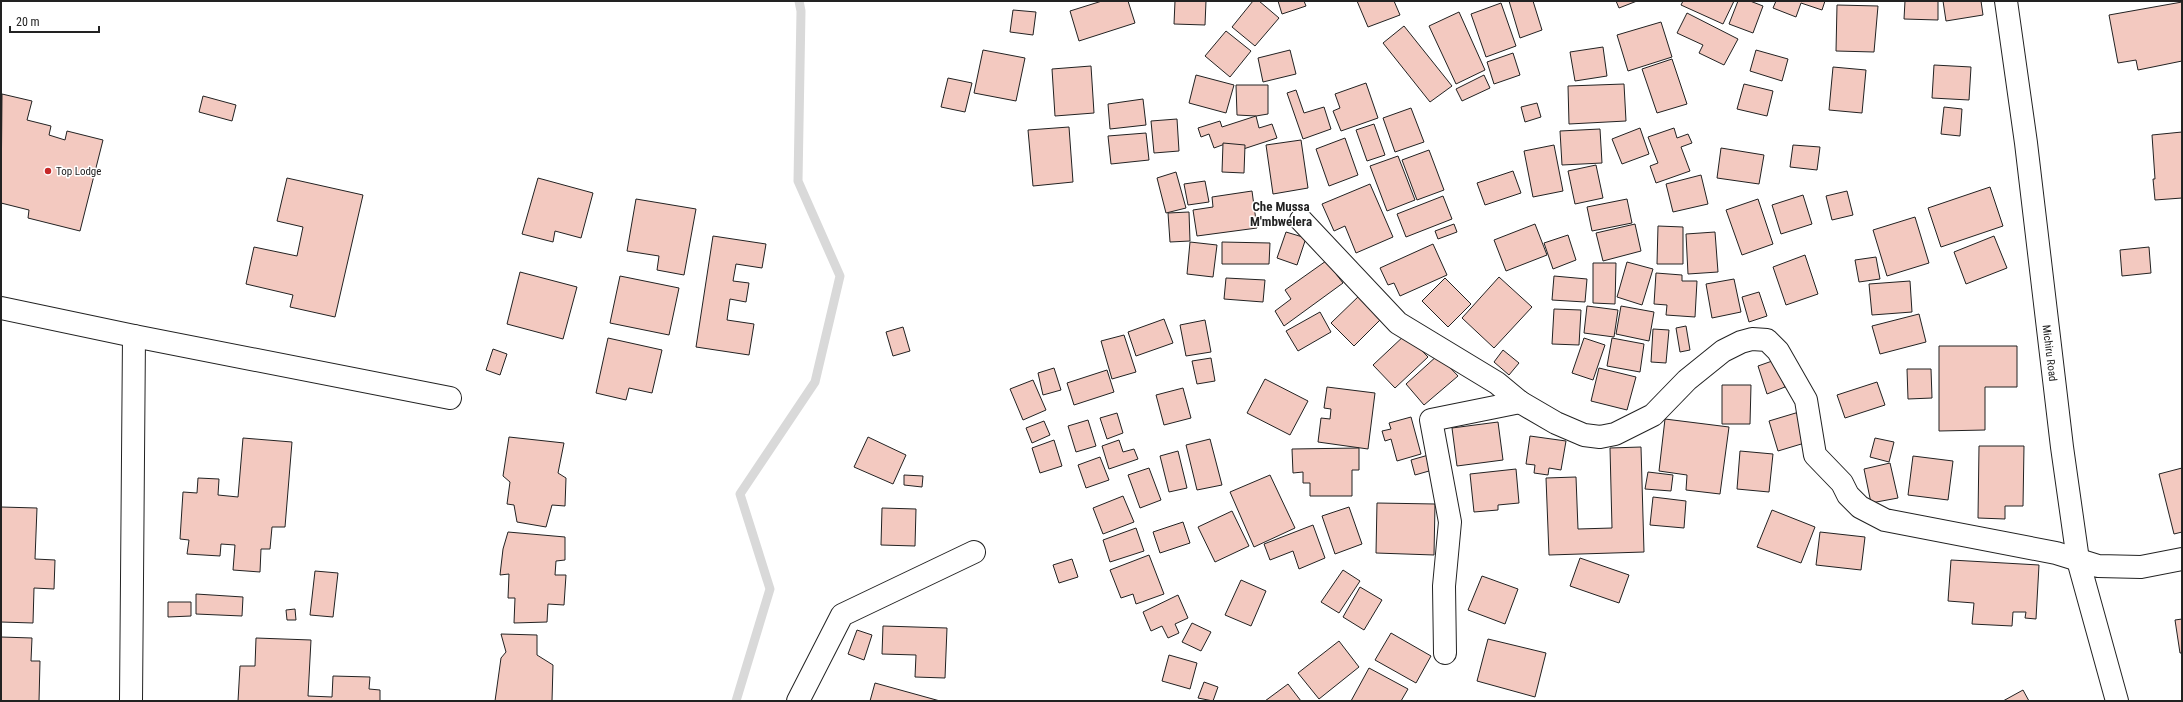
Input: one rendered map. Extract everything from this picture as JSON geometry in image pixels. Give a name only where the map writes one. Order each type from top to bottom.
[{"type":"street","name":"Michiru Road","points":[[2006,1],[2026,143],[2054,385],[2078,560],[2117,701]]},
{"type":"street","points":[[1301,220],[1398,323],[1497,383],[1520,402],[1556,423],[1584,435],[1600,437],[1615,434],[1653,415],[1688,380],[1723,352],[1740,342],[1752,339],[1767,340],[1778,351],[1806,400],[1815,455],[1842,483],[1848,495],[1860,507],[1885,520],[2056,552],[2098,566],[2123,568],[2141,567],[2182,559]]},
{"type":"street","points":[[1,308],[134,336],[450,398]]},
{"type":"street","points":[[131,701],[134,336]]},
{"type":"street","points":[[1445,653],[1444,586],[1450,522],[1431,420],[1520,402]]},
{"type":"street","points":[[798,701],[842,615],[974,552]]},
{"type":"building","points":[[1102,1],[1128,1],[1135,23],[1079,41],[1070,11]]},
{"type":"building","points":[[1175,1],[1206,1],[1205,25],[1174,24]]},
{"type":"building","points":[[1253,1],[1259,1],[1279,18],[1255,46],[1232,27]]},
{"type":"building","points":[[1278,1],[1304,1],[1306,6],[1282,14]]},
{"type":"building","points":[[1357,1],[1394,1],[1400,15],[1368,27]]},
{"type":"building","points":[[1509,1],[1533,1],[1542,30],[1520,38]]},
{"type":"building","points":[[1616,1],[1637,1],[1619,8]]},
{"type":"building","points":[[1683,1],[1734,1],[1723,24],[1681,5]]},
{"type":"building","points":[[1738,1],[1750,1],[1763,6],[1753,33],[1729,24]]},
{"type":"building","points":[[1776,1],[1825,1],[1822,10],[1801,3],[1796,17],[1773,8]]},
{"type":"building","points":[[1905,1],[1938,1],[1938,20],[1904,19]]},
{"type":"building","points":[[1943,1],[1981,1],[1983,15],[1946,21]]},
{"type":"building","points":[[2182,2],[2182,61],[2138,70],[2136,60],[2118,63],[2109,15]]},
{"type":"building","points":[[1501,3],[1516,46],[1486,57],[1471,14]]},
{"type":"building","points":[[1837,5],[1878,6],[1874,52],[1836,51]]},
{"type":"building","points":[[1013,10],[1036,12],[1033,35],[1010,32]]},
{"type":"building","points":[[1459,12],[1485,70],[1456,84],[1429,26]]},
{"type":"building","points":[[1687,13],[1738,39],[1724,65],[1699,53],[1703,45],[1677,33]]},
{"type":"building","points":[[1661,22],[1672,57],[1628,71],[1617,35]]},
{"type":"building","points":[[1404,26],[1452,86],[1430,102],[1383,43]]},
{"type":"building","points":[[1226,31],[1251,51],[1230,77],[1205,56]]},
{"type":"building","points":[[1603,47],[1607,76],[1575,81],[1570,52]]},
{"type":"building","points":[[983,50],[1025,58],[1016,101],[974,93]]},
{"type":"building","points":[[1290,50],[1296,74],[1263,82],[1258,58]]},
{"type":"building","points":[[1756,50],[1788,59],[1782,81],[1750,71]]},
{"type":"building","points":[[1513,53],[1520,75],[1494,84],[1487,62]]},
{"type":"building","points":[[1672,59],[1687,104],[1657,113],[1642,69]]},
{"type":"building","points":[[1934,65],[1971,67],[1969,100],[1932,98]]},
{"type":"building","points":[[1091,66],[1094,113],[1055,116],[1052,69]]},
{"type":"building","points":[[1833,67],[1866,70],[1862,113],[1829,110]]},
{"type":"building","points":[[1196,75],[1234,85],[1226,113],[1189,103]]},
{"type":"building","points":[[1484,75],[1490,88],[1462,101],[1456,89]]},
{"type":"building","points":[[948,78],[972,83],[965,112],[941,107]]},
{"type":"building","points":[[1366,83],[1378,118],[1341,131],[1333,111],[1340,108],[1335,94]]},
{"type":"building","points":[[1624,84],[1626,121],[1569,124],[1568,86]]},
{"type":"building","points":[[1744,84],[1773,91],[1767,116],[1737,109]]},
{"type":"building","points":[[1236,85],[1268,85],[1268,114],[1256,116],[1237,115]]},
{"type":"building","points":[[1296,90],[1304,113],[1324,107],[1331,129],[1303,139],[1287,93]]},
{"type":"building","name":"Top Lodge","points":[[2,94],[32,101],[27,120],[51,126],[49,135],[65,140],[67,131],[103,140],[80,231],[28,218],[29,210],[1,203]]},
{"type":"building","points":[[203,96],[236,105],[232,121],[199,112]]},
{"type":"building","points":[[1143,99],[1146,125],[1110,129],[1108,104]]},
{"type":"building","points":[[1537,103],[1541,117],[1525,122],[1521,107]]},
{"type":"building","points":[[1944,107],[1962,109],[1960,136],[1941,134]]},
{"type":"building","points":[[1411,108],[1424,142],[1395,152],[1383,118]]},
{"type":"building","points":[[1256,116],[1259,128],[1272,124],[1277,138],[1228,154],[1225,144],[1214,148],[1209,134],[1201,137],[1198,128],[1220,121],[1222,127]]},
{"type":"building","points":[[1177,119],[1179,151],[1154,153],[1151,121]]},
{"type":"building","points":[[1374,124],[1385,155],[1367,161],[1356,130]]},
{"type":"building","points":[[1069,127],[1073,182],[1033,186],[1028,130]]},
{"type":"building","points":[[1640,128],[1649,154],[1622,164],[1612,139]]},
{"type":"building","points":[[1674,128],[1677,138],[1688,134],[1692,143],[1681,147],[1690,171],[1656,183],[1650,166],[1658,163],[1648,137]]},
{"type":"building","points":[[1600,129],[1602,163],[1562,165],[1560,131]]},
{"type":"building","points":[[2182,132],[2182,198],[2155,200],[2152,135]]},
{"type":"building","points":[[1146,133],[1149,160],[1111,164],[1108,136]]},
{"type":"building","points":[[1345,138],[1358,175],[1329,186],[1316,149]]},
{"type":"building","points":[[1301,140],[1308,188],[1273,194],[1266,145]]},
{"type":"building","points":[[1223,143],[1245,145],[1244,173],[1222,172]]},
{"type":"building","points":[[1554,145],[1563,191],[1533,197],[1524,151]]},
{"type":"building","points":[[1793,145],[1820,147],[1817,170],[1790,167]]},
{"type":"building","points":[[1721,148],[1764,155],[1759,184],[1717,178]]},
{"type":"building","points":[[1429,150],[1444,190],[1417,200],[1402,160]]},
{"type":"building","points":[[1398,156],[1415,200],[1387,211],[1370,166]]},
{"type":"building","points":[[1596,165],[1603,198],[1575,204],[1568,171]]},
{"type":"building","points":[[1513,171],[1521,193],[1485,205],[1477,183]]},
{"type":"building","points":[[1176,172],[1186,208],[1166,213],[1157,178]]},
{"type":"building","points":[[1701,175],[1708,204],[1673,212],[1666,184]]},
{"type":"building","points":[[287,178],[363,195],[335,317],[290,307],[293,295],[246,284],[254,247],[297,256],[303,227],[277,221]]},
{"type":"building","points":[[538,178],[593,193],[581,238],[555,231],[553,242],[522,234]]},
{"type":"building","points":[[1205,181],[1209,202],[1188,205],[1184,184]]},
{"type":"building","points":[[1370,184],[1393,237],[1356,253],[1345,226],[1334,231],[1322,204]]},
{"type":"building","points":[[1990,187],[2003,226],[1941,247],[1928,208]]},
{"type":"building","points":[[1252,191],[1257,228],[1197,236],[1193,210],[1213,207],[1212,197]]},
{"type":"building","points":[[1847,191],[1853,215],[1832,220],[1826,196]]},
{"type":"building","points":[[1803,195],[1812,224],[1781,234],[1772,205]]},
{"type":"building","points":[[1443,196],[1452,219],[1406,237],[1397,214]]},
{"type":"building","points":[[636,199],[696,209],[684,275],[657,270],[659,256],[627,251]]},
{"type":"building","points":[[1627,199],[1632,223],[1592,231],[1587,207]]},
{"type":"building","points":[[1758,199],[1773,244],[1742,255],[1726,210]]},
{"type":"building","points":[[1189,212],[1190,241],[1170,242],[1168,213]]},
{"type":"building","points":[[1915,217],[1929,263],[1887,276],[1873,230]]},
{"type":"building","points":[[1454,224],[1457,232],[1438,239],[1435,231]]},
{"type":"building","points":[[1535,224],[1547,255],[1506,271],[1494,240]]},
{"type":"building","points":[[1635,224],[1641,251],[1603,261],[1596,233]]},
{"type":"building","points":[[1658,226],[1683,227],[1683,264],[1657,264]]},
{"type":"building","points":[[1286,232],[1306,238],[1297,265],[1277,258]]},
{"type":"building","points":[[1715,232],[1718,272],[1688,274],[1686,234]]},
{"type":"building","points":[[1568,235],[1576,260],[1553,269],[1544,243]]},
{"type":"building","points":[[713,236],[766,244],[762,268],[736,264],[733,281],[749,283],[746,302],[730,299],[727,320],[754,324],[749,355],[696,347]]},
{"type":"building","points":[[1994,236],[2007,268],[1966,284],[1954,252]]},
{"type":"building","points":[[1190,242],[1217,245],[1213,277],[1187,274]]},
{"type":"building","points":[[1222,242],[1270,243],[1269,264],[1222,264]]},
{"type":"building","points":[[1433,244],[1447,275],[1400,296],[1394,283],[1388,285],[1380,268]]},
{"type":"building","points":[[2149,247],[2151,273],[2122,276],[2120,250]]},
{"type":"building","points":[[1805,255],[1818,294],[1786,305],[1773,267]]},
{"type":"building","points":[[1876,257],[1880,279],[1859,282],[1855,260]]},
{"type":"building","points":[[1326,261],[1343,283],[1284,326],[1275,311],[1291,299],[1285,290]]},
{"type":"building","points":[[1627,262],[1653,269],[1642,305],[1617,297]]},
{"type":"building","points":[[1593,263],[1616,263],[1615,304],[1593,303]]},
{"type":"building","points":[[520,272],[577,287],[563,339],[507,324]]},
{"type":"building","points":[[1656,273],[1682,275],[1682,281],[1697,281],[1695,317],[1666,315],[1667,305],[1654,304]]},
{"type":"building","points":[[620,276],[679,288],[669,335],[610,323]]},
{"type":"building","points":[[1554,276],[1587,279],[1585,302],[1552,300]]},
{"type":"building","points":[[1499,277],[1532,307],[1494,348],[1462,318]]},
{"type":"building","points":[[1226,278],[1265,280],[1263,302],[1224,299]]},
{"type":"building","points":[[1445,278],[1471,304],[1448,327],[1422,301]]},
{"type":"building","points":[[1734,279],[1741,312],[1712,318],[1706,284]]},
{"type":"building","points":[[1910,281],[1912,312],[1872,315],[1869,284]]},
{"type":"building","points":[[1759,292],[1767,316],[1749,322],[1742,297]]},
{"type":"building","points":[[1361,294],[1383,317],[1354,346],[1331,323]]},
{"type":"building","points":[[1587,306],[1618,310],[1614,337],[1584,333]]},
{"type":"building","points":[[1621,306],[1654,312],[1649,341],[1616,334]]},
{"type":"building","points":[[1554,309],[1581,310],[1579,345],[1552,344]]},
{"type":"building","points":[[1320,312],[1331,332],[1298,351],[1286,331]]},
{"type":"building","points":[[1919,314],[1926,342],[1880,354],[1872,326]]},
{"type":"building","points":[[1164,319],[1173,343],[1136,356],[1128,332]]},
{"type":"building","points":[[1205,320],[1211,352],[1186,356],[1180,325]]},
{"type":"building","points":[[1686,326],[1690,350],[1680,352],[1676,328]]},
{"type":"building","points":[[903,327],[910,351],[893,356],[886,332]]},
{"type":"building","points":[[1653,329],[1669,330],[1666,363],[1651,362]]},
{"type":"building","points":[[1406,334],[1428,357],[1395,388],[1373,365]]},
{"type":"building","points":[[1124,335],[1136,372],[1112,379],[1101,341]]},
{"type":"building","points":[[608,338],[662,350],[652,393],[629,388],[626,400],[596,393]]},
{"type":"building","points":[[1584,338],[1605,345],[1593,380],[1572,373]]},
{"type":"building","points":[[1612,338],[1644,344],[1640,372],[1607,366]]},
{"type":"building","points":[[1939,346],[2017,346],[2017,387],[1985,387],[1985,430],[1939,431]]},
{"type":"building","points":[[493,349],[507,354],[500,375],[486,370]]},
{"type":"building","points":[[1503,350],[1519,363],[1509,375],[1494,362]]},
{"type":"building","points":[[1438,355],[1458,376],[1424,405],[1406,384]]},
{"type":"building","points":[[1211,358],[1215,381],[1197,384],[1192,361]]},
{"type":"building","points":[[1775,360],[1785,387],[1767,394],[1758,366]]},
{"type":"building","points":[[1054,368],[1061,390],[1043,395],[1038,373]]},
{"type":"building","points":[[1599,368],[1636,377],[1627,410],[1591,401]]},
{"type":"building","points":[[1907,369],[1931,369],[1932,398],[1908,399]]},
{"type":"building","points":[[1107,370],[1114,392],[1074,405],[1067,383]]},
{"type":"building","points":[[1265,379],[1308,401],[1290,435],[1247,413]]},
{"type":"building","points":[[1033,380],[1046,410],[1023,420],[1010,389]]},
{"type":"building","points":[[1877,382],[1885,405],[1845,418],[1837,395]]},
{"type":"building","points":[[1722,385],[1751,385],[1750,424],[1722,424]]},
{"type":"building","points":[[1327,387],[1375,393],[1368,449],[1318,442],[1321,418],[1330,419],[1331,409],[1324,408]]},
{"type":"building","points":[[1183,388],[1191,418],[1164,425],[1156,395]]},
{"type":"building","points":[[1799,412],[1808,442],[1778,451],[1769,421]]},
{"type":"building","points":[[1117,413],[1123,433],[1107,439],[1100,418]]},
{"type":"building","points":[[1411,417],[1421,454],[1397,461],[1391,439],[1385,441],[1382,431],[1391,429],[1389,423]]},
{"type":"building","points":[[1665,419],[1729,427],[1720,494],[1686,490],[1687,475],[1659,471]]},
{"type":"building","points":[[1088,420],[1096,446],[1076,452],[1068,426]]},
{"type":"building","points":[[1044,421],[1050,435],[1032,443],[1026,428]]},
{"type":"building","points":[[1498,422],[1503,460],[1457,466],[1452,428]]},
{"type":"building","points":[[1530,436],[1566,441],[1561,470],[1549,468],[1548,475],[1534,473],[1535,465],[1526,464]]},
{"type":"building","points":[[509,437],[564,443],[558,473],[566,478],[565,506],[552,505],[546,527],[517,522],[514,505],[507,504],[510,482],[503,476]]},
{"type":"building","points":[[868,437],[906,455],[893,484],[854,467]]},
{"type":"building","points":[[243,438],[292,442],[285,527],[272,527],[270,549],[261,549],[260,572],[233,570],[235,545],[221,544],[220,556],[187,554],[189,540],[180,539],[183,492],[197,493],[198,478],[219,479],[218,495],[238,497]]},
{"type":"building","points":[[1875,438],[1894,442],[1889,462],[1870,457]]},
{"type":"building","points":[[1210,439],[1222,485],[1197,490],[1186,445]]},
{"type":"building","points":[[1054,440],[1062,466],[1040,473],[1032,448]]},
{"type":"building","points":[[1119,440],[1123,452],[1134,449],[1138,459],[1109,469],[1102,446]]},
{"type":"building","points":[[1979,446],[2024,446],[2023,506],[2005,506],[2005,519],[1978,518]]},
{"type":"building","points":[[1641,447],[1644,552],[1549,555],[1546,478],[1576,477],[1578,529],[1612,528],[1610,448]]},
{"type":"building","points":[[1359,448],[1359,470],[1352,470],[1352,496],[1310,496],[1310,483],[1303,483],[1303,472],[1293,473],[1292,449]]},
{"type":"building","points":[[1178,451],[1187,488],[1169,492],[1160,456]]},
{"type":"building","points":[[1740,451],[1773,454],[1769,492],[1737,489]]},
{"type":"building","points":[[1432,454],[1436,469],[1415,475],[1411,460]]},
{"type":"building","points":[[1913,456],[1953,461],[1948,500],[1908,495]]},
{"type":"building","points":[[1100,457],[1109,480],[1086,488],[1078,465]]},
{"type":"building","points":[[1890,463],[1898,498],[1871,503],[1864,469]]},
{"type":"building","points":[[1149,468],[1161,500],[1140,508],[1128,475]]},
{"type":"building","points":[[2182,468],[2182,532],[2174,534],[2159,474]]},
{"type":"building","points":[[1516,469],[1519,503],[1498,505],[1498,510],[1474,512],[1470,474]]},
{"type":"building","points":[[1648,472],[1673,475],[1671,491],[1645,489]]},
{"type":"building","points":[[904,475],[923,476],[922,487],[904,485]]},
{"type":"building","points":[[1270,475],[1295,528],[1254,547],[1230,492]]},
{"type":"building","points":[[1123,496],[1134,522],[1103,534],[1093,508]]},
{"type":"building","points":[[1653,497],[1686,501],[1684,528],[1650,525]]},
{"type":"building","points":[[1377,503],[1435,504],[1434,555],[1376,553]]},
{"type":"building","points":[[1,507],[37,508],[35,559],[55,560],[54,589],[34,588],[33,623],[1,622]]},
{"type":"building","points":[[1349,507],[1362,544],[1335,554],[1322,516]]},
{"type":"building","points":[[882,508],[916,509],[915,546],[881,545]]},
{"type":"building","points":[[1772,510],[1815,527],[1801,563],[1757,547]]},
{"type":"building","points":[[1232,511],[1249,546],[1215,562],[1198,527]]},
{"type":"building","points":[[1183,522],[1190,543],[1160,553],[1153,532]]},
{"type":"building","points":[[1313,525],[1325,558],[1299,569],[1293,551],[1270,560],[1264,544]]},
{"type":"building","points":[[1136,528],[1144,551],[1110,562],[1103,540]]},
{"type":"building","points":[[508,532],[565,537],[565,560],[556,561],[555,575],[566,575],[564,605],[548,604],[547,622],[514,623],[515,598],[508,598],[509,574],[500,575],[503,549]]},
{"type":"building","points":[[1820,532],[1865,537],[1861,570],[1816,565]]},
{"type":"building","points":[[1149,555],[1164,594],[1136,604],[1133,594],[1121,598],[1110,570]]},
{"type":"building","points":[[1580,558],[1629,575],[1619,603],[1570,586]]},
{"type":"building","points":[[1072,559],[1078,577],[1059,583],[1053,565]]},
{"type":"building","points":[[1951,560],[2039,565],[2036,619],[2025,618],[2026,612],[2013,612],[2012,626],[1972,624],[1974,603],[1948,601]]},
{"type":"building","points":[[1343,570],[1360,581],[1339,613],[1321,602]]},
{"type":"building","points":[[315,571],[338,573],[333,617],[310,615]]},
{"type":"building","points":[[1482,576],[1518,589],[1505,624],[1468,610]]},
{"type":"building","points":[[1241,580],[1266,591],[1251,626],[1225,615]]},
{"type":"building","points":[[1360,587],[1382,600],[1364,630],[1343,617]]},
{"type":"building","points":[[196,594],[243,597],[242,616],[196,614]]},
{"type":"building","points":[[1178,595],[1188,618],[1175,624],[1179,633],[1168,638],[1162,626],[1151,631],[1143,612]]},
{"type":"building","points":[[168,602],[191,602],[191,616],[168,617]]},
{"type":"building","points":[[295,609],[296,620],[287,620],[286,610]]},
{"type":"building","points":[[2182,619],[2182,653],[2180,653],[2175,620]]},
{"type":"building","points":[[1192,623],[1211,632],[1201,651],[1182,642]]},
{"type":"building","points":[[883,626],[947,628],[945,678],[915,677],[916,655],[882,654]]},
{"type":"building","points":[[857,630],[872,635],[864,660],[848,654]]},
{"type":"building","points":[[1391,633],[1431,656],[1416,683],[1375,660]]},
{"type":"building","points":[[501,634],[537,635],[537,655],[553,665],[552,701],[495,701],[501,658],[506,652]]},
{"type":"building","points":[[1,637],[32,638],[31,661],[40,661],[39,701],[1,701]]},
{"type":"building","points":[[256,638],[311,640],[308,696],[332,697],[333,676],[370,677],[369,689],[380,690],[380,701],[238,701],[240,666],[255,666]]},
{"type":"building","points":[[1488,639],[1546,653],[1535,697],[1477,681]]},
{"type":"building","points":[[1339,641],[1359,667],[1319,699],[1298,673]]},
{"type":"building","points":[[1169,655],[1197,663],[1190,689],[1162,681]]},
{"type":"building","points":[[1369,668],[1408,689],[1401,701],[1351,701]]},
{"type":"building","points":[[1204,682],[1218,687],[1213,701],[1198,698]]},
{"type":"building","points":[[875,683],[940,701],[870,701]]},
{"type":"building","points":[[1288,684],[1301,701],[1265,701]]},
{"type":"building","points":[[2023,690],[2029,701],[2003,701]]},
{"type":"waterway","points":[[736,701],[770,589],[740,494],[815,382],[840,276],[798,181],[801,11],[799,1]]},
{"type":"place","name":"Top Lodge","points":[[48,171]]},
{"type":"district","name":"Che Mussa M'mbwelera","points":[[1281,214]]}]
